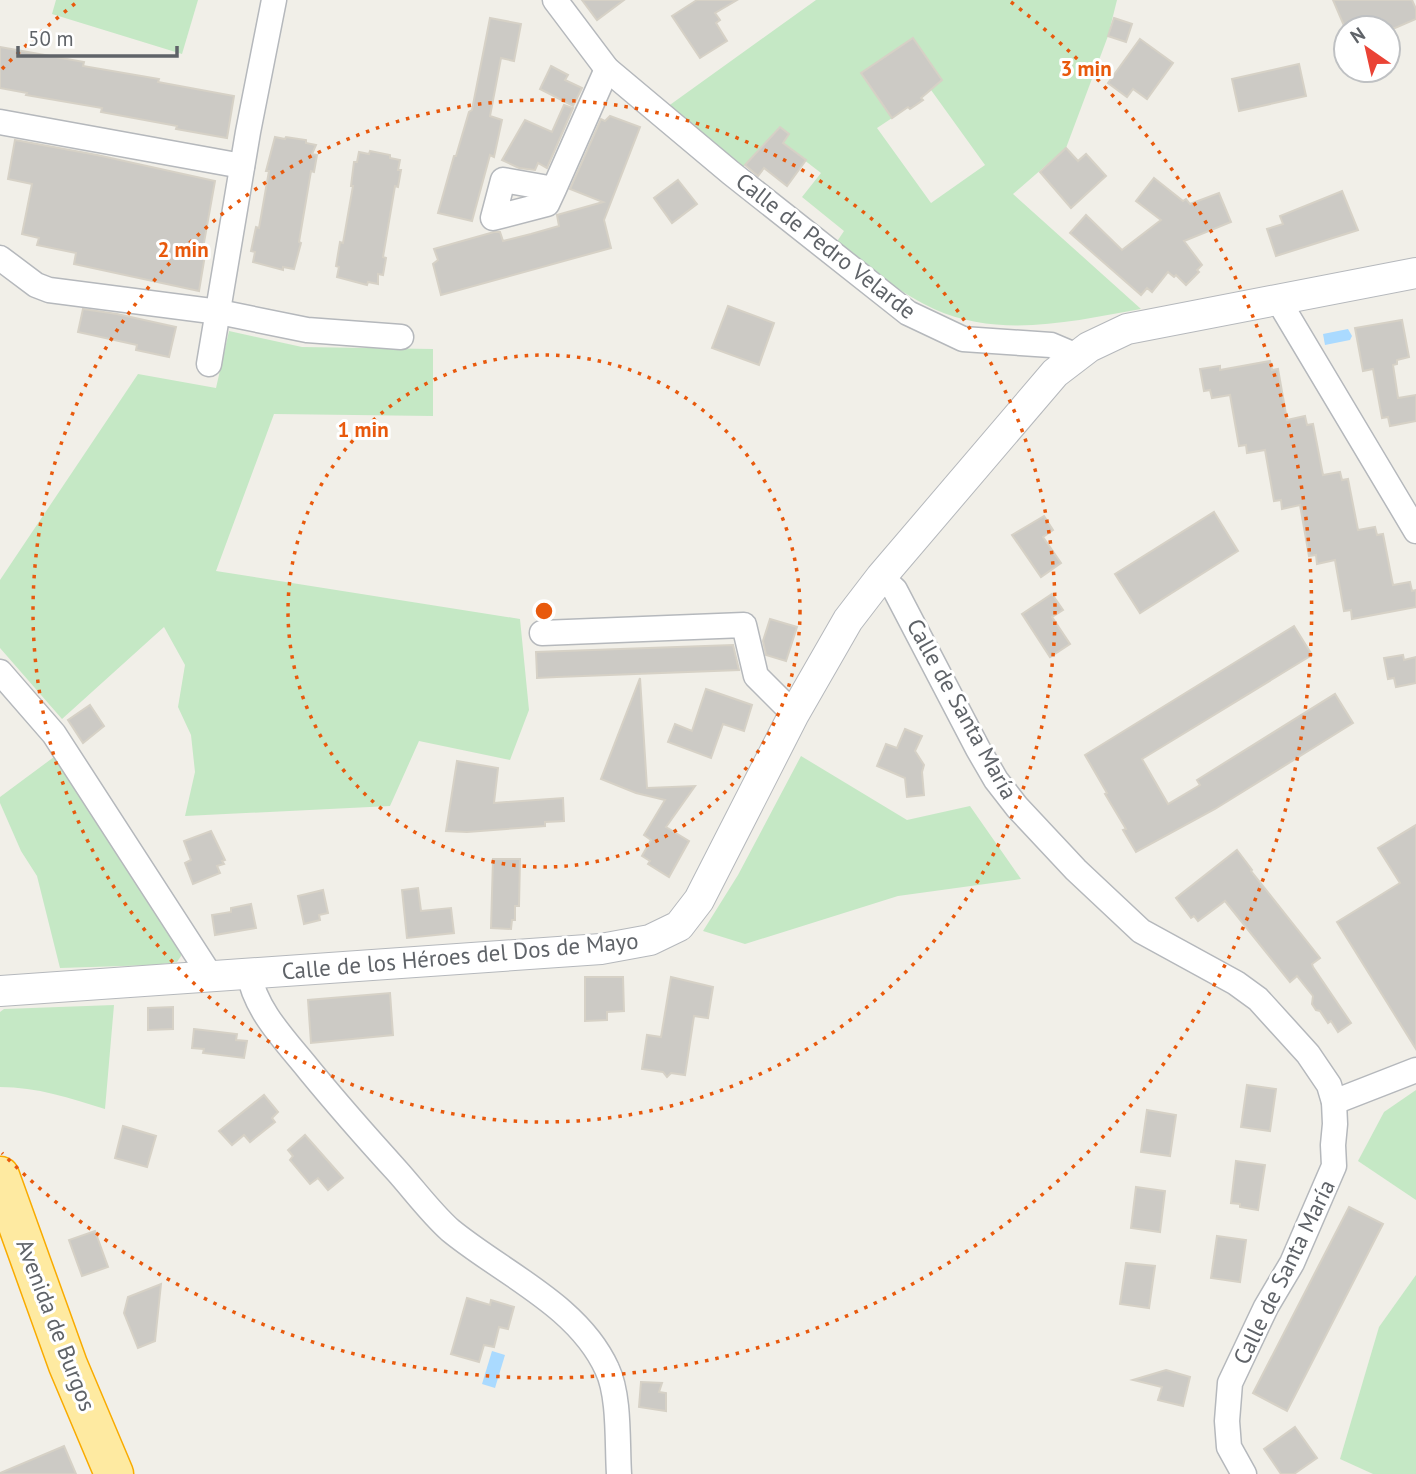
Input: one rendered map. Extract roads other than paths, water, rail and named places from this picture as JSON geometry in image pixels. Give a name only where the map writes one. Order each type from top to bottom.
[{"type":"highway","name":"Avenida de Burgos","points":[[0,1176],[68,1365],[114,1474]]},
{"type":"street","points":[[209,364],[242,166],[274,0]]},
{"type":"street","name":"Calle de Pedro Velarde","points":[[555,0],[607,69],[731,173],[908,313],[963,340],[1051,345],[1077,356]]},
{"type":"street","points":[[554,189],[607,69]]},
{"type":"street","points":[[0,122],[242,166]]},
{"type":"street","points":[[0,258],[36,285],[49,290],[219,312],[307,330],[401,337]]},
{"type":"street","name":"Calle de los Héroes del Dos de Mayo","points":[[0,991],[601,949],[650,940],[679,926],[699,900],[794,714],[848,621],[881,578],[1055,373],[1104,339],[1127,329],[1416,273]]},
{"type":"street","points":[[1278,300],[1416,531]]},
{"type":"street","name":"Calle de Santa María","points":[[881,578],[895,590],[978,749],[996,780],[1017,807],[1111,904],[1141,931],[1236,983],[1258,999],[1318,1066],[1329,1085],[1334,1102],[1334,1166],[1292,1263],[1266,1307],[1230,1383],[1227,1422],[1229,1447],[1244,1474]]},
{"type":"street","points":[[542,633],[744,625],[756,676],[794,714]]},
{"type":"street","points":[[0,672],[54,734],[210,975]]},
{"type":"street","points":[[249,973],[251,986],[271,1023],[346,1115],[448,1228],[488,1259],[544,1296],[586,1336],[608,1370],[614,1396],[619,1474]]},
{"type":"street","points":[[1334,1102],[1416,1070]]},
{"type":"water","points":[[1348,329],[1352,336],[1350,340],[1325,345],[1323,334]]},
{"type":"water","points":[[492,1351],[505,1355],[495,1388],[482,1384]]}]
